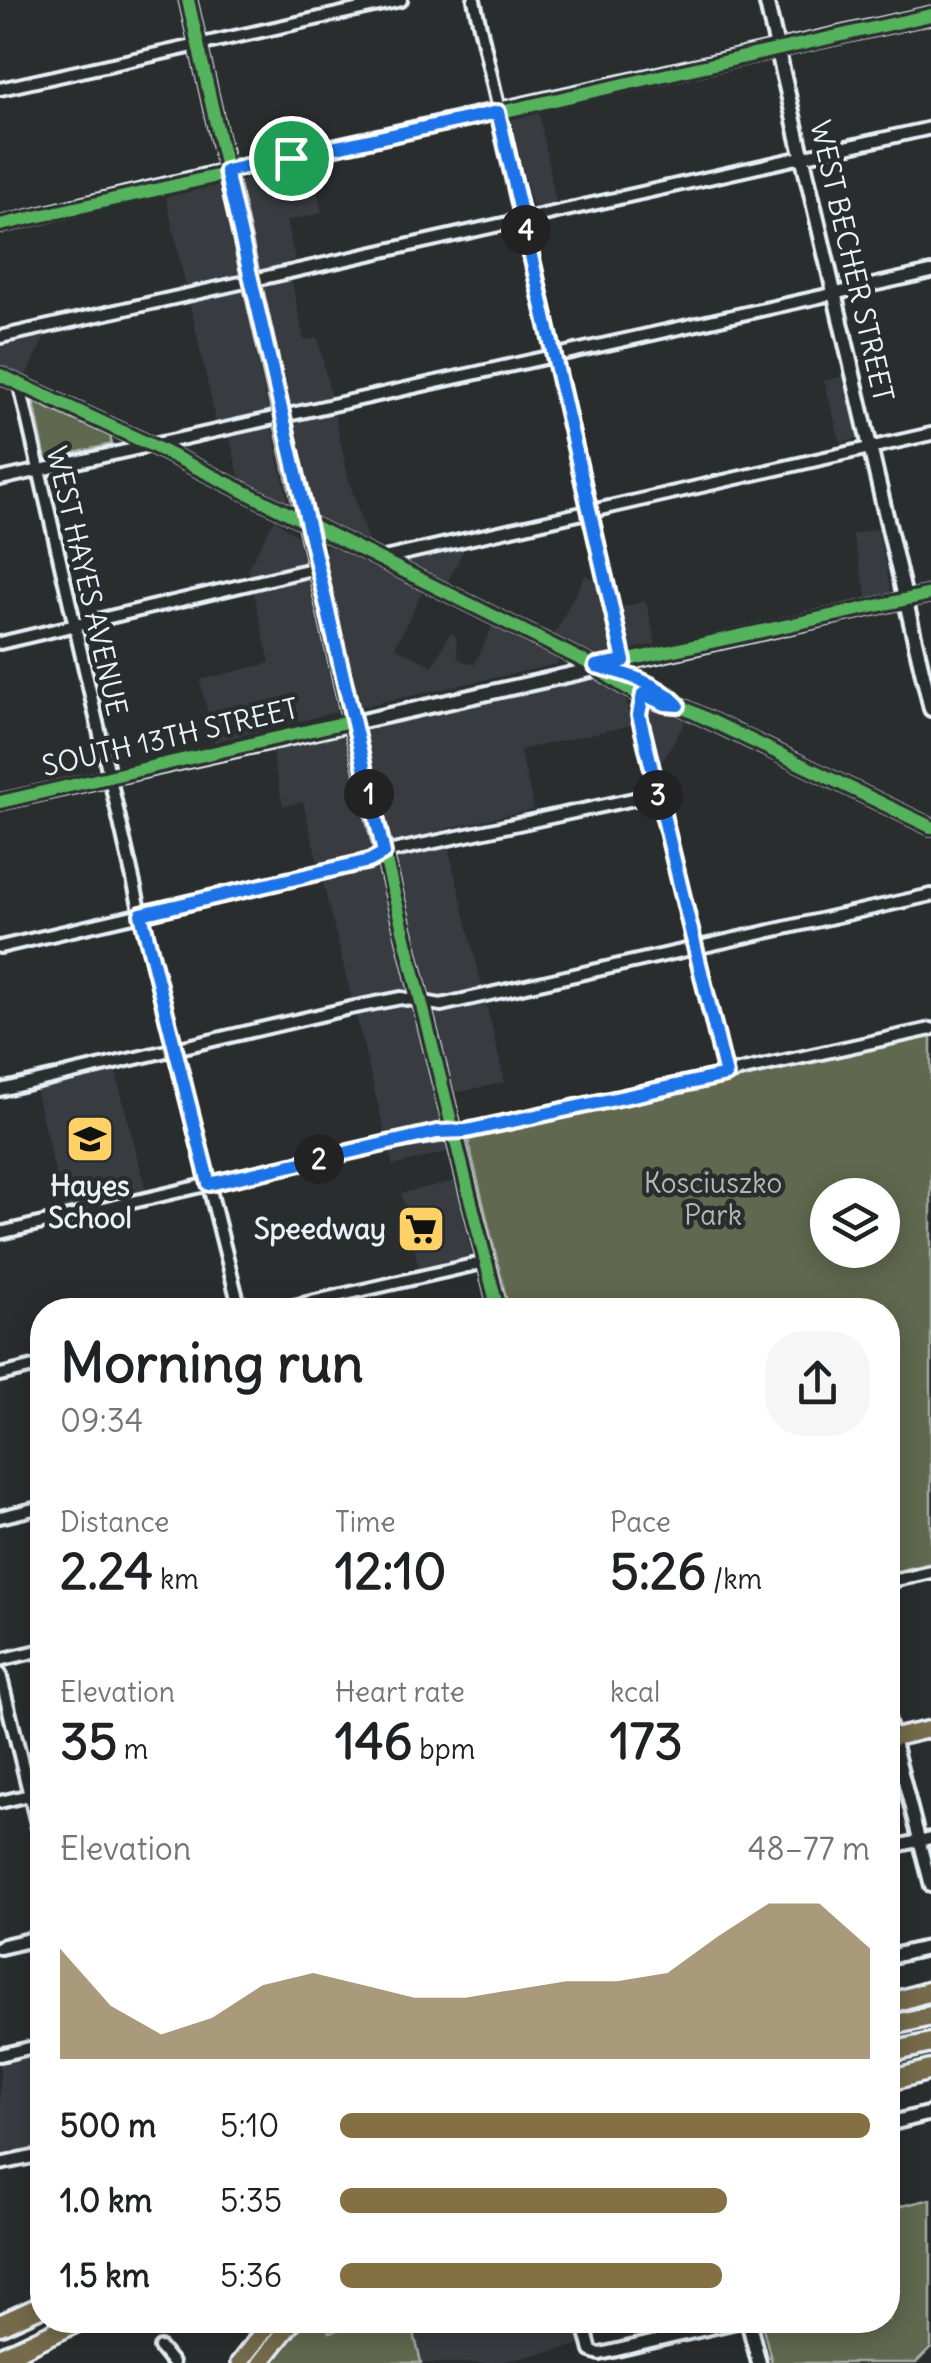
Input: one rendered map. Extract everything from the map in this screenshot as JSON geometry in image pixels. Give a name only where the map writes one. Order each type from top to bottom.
[{"type":"highway","points":[[900,2000],[925,1992]]},
{"type":"highway","points":[[900,2023],[931,2016]]},
{"type":"highway","points":[[900,2051],[931,2043]]},
{"type":"highway","points":[[900,2080],[931,2070]]},
{"type":"highway","points":[[900,2083],[931,2082]]},
{"type":"highway","points":[[0,2325],[30,2311]]},
{"type":"highway","points":[[0,2358],[53,2333]]},
{"type":"main road","points":[[188,0],[351,722],[495,1298]]},
{"type":"main road","points":[[226,171],[931,15]]},
{"type":"main road","points":[[900,1737],[931,1729]]},
{"type":"main road","points":[[239,2363],[262,2333]]},
{"type":"main road","points":[[260,2363],[284,2333]]},
{"type":"street","points":[[0,90],[401,0]]},
{"type":"street","points":[[474,0],[624,661]]},
{"type":"street","name":"WEST BECHER STREET","points":[[766,0],[931,709]]},
{"type":"street","points":[[0,336],[931,128]]},
{"type":"street","points":[[0,225],[226,171]]},
{"type":"street","points":[[0,480],[931,272]]},
{"type":"street","points":[[0,375],[151,444],[596,666],[643,694],[678,705],[931,827]]},
{"type":"street","name":"WEST HAYES AVENUE","points":[[20,386],[141,914],[237,1298]]},
{"type":"street","points":[[380,558],[931,434]]},
{"type":"street","points":[[0,643],[316,568]]},
{"type":"street","name":"SOUTH 13TH STREET","points":[[0,802],[931,594]]},
{"type":"street","points":[[596,666],[668,694],[678,705]]},
{"type":"street","points":[[643,694],[639,715],[726,1075]]},
{"type":"street","points":[[0,946],[369,861],[384,853],[657,794]]},
{"type":"street","points":[[0,1090],[401,998],[441,1004],[931,895]]},
{"type":"street","points":[[0,1233],[209,1184],[931,1029]]},
{"type":"street","points":[[328,1298],[486,1262]]},
{"type":"street","points":[[0,1375],[30,1368]]},
{"type":"street","points":[[0,1517],[30,1510]]},
{"type":"street","points":[[900,1579],[931,1572]]},
{"type":"street","points":[[0,1660],[30,1653]]},
{"type":"street","points":[[0,1674],[30,1774]]},
{"type":"street","points":[[900,1768],[925,1839],[931,1886]]},
{"type":"street","points":[[0,1802],[30,1795]]},
{"type":"street","points":[[900,1845],[925,1839]]},
{"type":"street","points":[[0,1946],[30,1939]]},
{"type":"street","points":[[900,1953],[931,1946]]},
{"type":"street","points":[[0,2054],[30,2048]]},
{"type":"street","points":[[900,2121],[931,2113]]},
{"type":"street","points":[[0,2164],[30,2157]]},
{"type":"street","points":[[587,2333],[591,2350],[600,2354],[691,2333]]},
{"type":"street","points":[[751,2333],[760,2363]]},
{"type":"street","points":[[160,2348],[172,2363]]},
{"type":"shaded area","points":[[539,112],[556,203],[533,208],[510,123],[512,118]]},
{"type":"shaded area","points":[[312,164],[322,213],[287,221],[295,260],[288,262],[304,340],[318,338],[348,477],[368,542],[315,515],[240,183],[243,178]]},
{"type":"shaded area","points":[[212,182],[218,185],[234,251],[288,502],[240,480],[225,420],[216,421],[165,193]]},
{"type":"shaded area","points":[[47,332],[26,376],[0,364],[0,343]]},
{"type":"shaded area","points":[[844,376],[857,438],[841,444],[824,381]]},
{"type":"shaded area","points":[[275,519],[298,537],[337,712],[214,742],[200,680],[270,663],[248,568]]},
{"type":"shaded area","points":[[878,529],[891,592],[868,600],[852,534]]},
{"type":"shaded area","points":[[467,543],[447,583],[407,562],[408,557]]},
{"type":"shaded area","points":[[327,545],[423,591],[395,647],[433,666],[450,633],[456,636],[458,659],[474,665],[493,625],[556,657],[558,664],[359,707],[324,555]]},
{"type":"shaded area","points":[[585,575],[598,581],[605,611],[646,601],[656,645],[599,656],[554,635]]},
{"type":"shaded area","points":[[592,678],[623,690],[632,725],[520,750],[534,809],[444,829],[505,1082],[455,1093],[365,731]]},
{"type":"shaded area","points":[[654,705],[686,721],[659,766],[643,713]]},
{"type":"shaded area","points":[[337,735],[344,738],[448,1152],[393,1166],[303,802],[283,806],[271,750]]},
{"type":"shaded area","name":"Hayes School","points":[[115,1069],[146,1191],[64,1209],[35,1089]]},
{"type":"shaded area","points":[[455,1181],[472,1256],[419,1268],[401,1193]]},
{"type":"shaded area","points":[[30,2053],[30,2148],[0,2155],[0,2060]]},
{"type":"shaded area","points":[[414,2333],[580,2333],[583,2344],[497,2363],[421,2363]]},
{"type":"green space","points":[[34,402],[110,436],[112,444],[46,460]]},
{"type":"green space","name":"Kosciuszko Park","points":[[931,1036],[931,1563],[900,1570],[900,1298],[506,1298],[468,1140]]},
{"type":"green space","points":[[931,2199],[931,2348],[916,2363],[772,2363],[764,2333],[900,2333],[900,2206]]},
{"type":"green space","points":[[292,2333],[414,2333],[421,2363],[268,2363]]},
{"type":"cycle path","points":[[188,0],[351,721],[495,1298]]},
{"type":"cycle path","points":[[0,225],[931,15]]},
{"type":"cycle path","points":[[0,375],[151,445],[596,667],[635,692],[678,705]]},
{"type":"cycle path","points":[[624,661],[931,594]]},
{"type":"cycle path","points":[[666,693],[678,705],[931,827]]},
{"type":"cycle path","points":[[0,802],[351,721]]},
{"type":"place","name":"Hayes School","points":[[90,1139]]},
{"type":"place","name":"Speedway","points":[[421,1229]]},
{"type":"route","points":[[498,112],[624,661],[596,666],[668,694],[678,705],[643,694],[638,706],[726,1075],[466,1131],[437,1132],[209,1184],[141,914],[369,861],[384,853],[226,171],[291,158],[498,112]]}]
